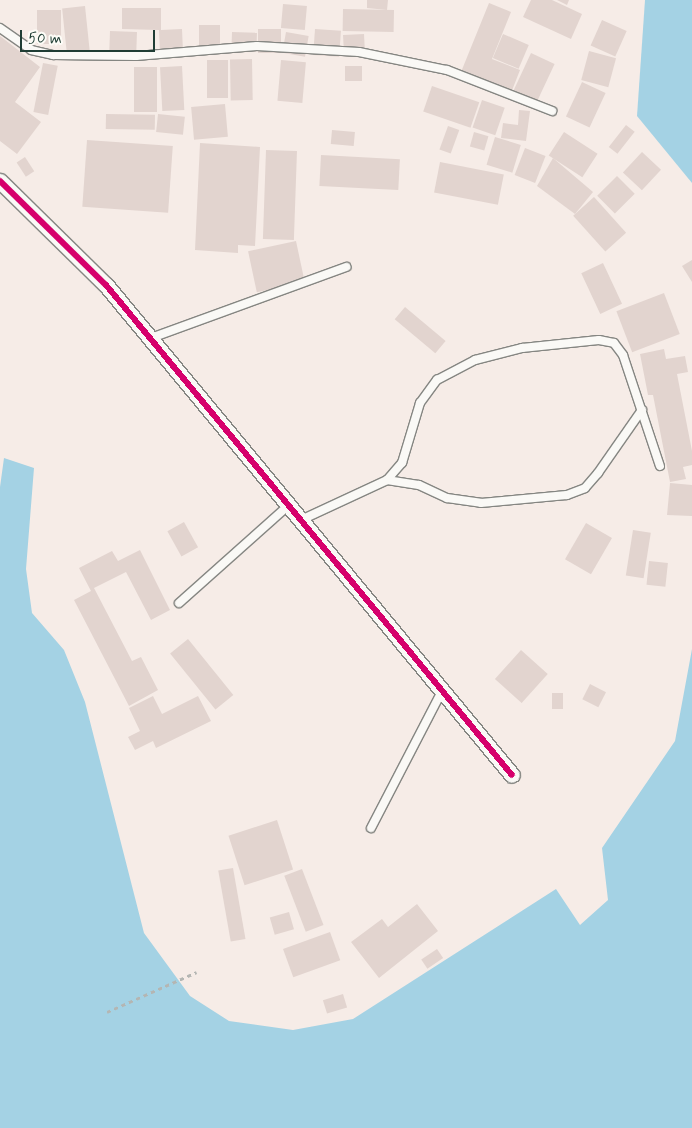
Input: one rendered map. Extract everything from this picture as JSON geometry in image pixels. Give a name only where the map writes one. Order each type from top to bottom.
[{"type":"street","points":[[0,181],[106,285],[512,775]]},
{"type":"lane","points":[[0,28],[31,50],[54,55],[136,56],[257,46],[359,52],[447,70],[552,111]]},
{"type":"lane","points":[[151,338],[346,267]]},
{"type":"lane","points":[[301,520],[387,480],[402,463],[420,403],[437,380],[476,360],[522,348],[598,340],[614,343],[624,355],[660,466]]},
{"type":"lane","points":[[387,480],[418,485],[446,498],[481,503],[567,495],[585,488],[598,473],[642,410]]},
{"type":"lane","points":[[179,604],[289,505]]},
{"type":"lane","points":[[371,828],[442,690]]},
{"type":"path","points":[[107,1012],[197,972]]},
{"type":"water","points":[[645,0],[692,0],[692,183],[637,116]]},
{"type":"water","points":[[4,458],[34,468],[26,569],[32,613],[64,650],[85,702],[144,933],[190,996],[229,1021],[293,1030],[353,1019],[556,889],[580,925],[608,900],[602,848],[675,741],[692,649],[692,1128],[0,1128],[0,487]]},
{"type":"building","points":[[367,0],[388,0],[387,10],[367,8]]},
{"type":"building","points":[[531,0],[552,0],[582,14],[571,39],[523,17]]},
{"type":"building","points":[[557,0],[569,0],[567,5]]},
{"type":"building","points":[[489,3],[511,12],[492,59],[520,70],[511,93],[461,72]]},
{"type":"building","points":[[283,4],[307,6],[305,30],[281,28]]},
{"type":"building","points":[[85,6],[90,52],[67,54],[62,8]]},
{"type":"building","points":[[122,8],[161,8],[161,30],[182,29],[183,52],[160,53],[159,30],[122,29]]},
{"type":"building","points":[[343,9],[394,10],[394,32],[343,31]]},
{"type":"building","points":[[37,10],[61,10],[61,44],[37,44]]},
{"type":"building","points":[[602,20],[627,31],[615,57],[591,46]]},
{"type":"building","points":[[199,25],[220,25],[220,48],[199,48]]},
{"type":"building","points":[[258,29],[281,29],[281,53],[258,53]]},
{"type":"building","points":[[315,29],[341,31],[339,57],[313,55]]},
{"type":"building","points":[[110,31],[137,32],[136,56],[109,55]]},
{"type":"building","points":[[232,32],[257,33],[256,52],[231,51]]},
{"type":"building","points":[[286,32],[309,36],[305,57],[282,53]]},
{"type":"building","points":[[364,34],[365,55],[344,56],[343,35]]},
{"type":"building","points":[[503,34],[529,45],[519,69],[493,58]]},
{"type":"building","points":[[0,36],[40,67],[15,102],[41,122],[17,154],[0,141]]},
{"type":"building","points":[[589,51],[616,58],[608,87],[581,80]]},
{"type":"building","points":[[531,53],[555,64],[536,104],[512,93]]},
{"type":"building","points":[[230,59],[252,59],[253,100],[231,100]]},
{"type":"building","points":[[207,60],[228,60],[228,98],[207,98]]},
{"type":"building","points":[[281,60],[306,62],[302,103],[277,101]]},
{"type":"building","points":[[43,63],[58,66],[48,115],[33,112]]},
{"type":"building","points":[[182,66],[184,110],[162,111],[160,67]]},
{"type":"building","points":[[345,66],[362,66],[362,81],[345,81]]},
{"type":"building","points":[[134,67],[157,67],[157,112],[134,112]]},
{"type":"building","points":[[582,82],[606,93],[590,127],[566,116]]},
{"type":"building","points":[[432,86],[479,102],[470,128],[423,112]]},
{"type":"building","points":[[482,100],[505,108],[495,135],[473,127]]},
{"type":"building","points":[[225,104],[228,137],[194,140],[191,107]]},
{"type":"building","points":[[519,110],[530,111],[526,141],[501,138],[503,123],[518,125]]},
{"type":"building","points":[[106,114],[155,115],[155,130],[106,129]]},
{"type":"building","points":[[158,114],[185,117],[183,135],[156,132]]},
{"type":"building","points":[[626,125],[635,132],[617,154],[609,147]]},
{"type":"building","points":[[448,126],[459,130],[451,154],[439,149]]},
{"type":"building","points":[[332,130],[355,132],[354,146],[331,144]]},
{"type":"building","points":[[474,132],[488,136],[484,151],[470,146]]},
{"type":"building","points":[[564,132],[598,154],[582,177],[549,155]]},
{"type":"building","points":[[495,137],[521,145],[512,173],[487,165]]},
{"type":"building","points":[[87,140],[173,146],[168,213],[82,207]]},
{"type":"building","points":[[200,143],[260,147],[255,246],[238,245],[238,253],[195,250]]},
{"type":"building","points":[[525,148],[546,156],[535,183],[515,175]]},
{"type":"building","points":[[266,150],[297,151],[294,240],[263,239]]},
{"type":"building","points":[[642,152],[661,170],[642,190],[623,172]]},
{"type":"building","points":[[321,155],[400,159],[398,190],[319,186]]},
{"type":"building","points":[[25,157],[34,171],[26,177],[17,162]]},
{"type":"building","points":[[553,158],[593,192],[575,214],[537,186]]},
{"type":"building","points":[[440,162],[504,174],[498,205],[434,192]]},
{"type":"building","points":[[617,176],[635,194],[615,213],[597,196]]},
{"type":"building","points":[[594,197],[626,233],[605,251],[573,216]]},
{"type":"building","points":[[296,241],[305,282],[257,292],[248,251]]},
{"type":"building","points":[[692,260],[692,282],[682,266]]},
{"type":"building","points":[[603,263],[622,304],[600,314],[581,273]]},
{"type":"building","points":[[664,293],[680,334],[632,352],[616,311]]},
{"type":"building","points":[[405,307],[446,341],[435,353],[395,319]]},
{"type":"building","points":[[664,349],[666,359],[685,356],[688,372],[677,374],[692,451],[692,465],[683,467],[686,479],[670,482],[653,395],[648,395],[640,354]]},
{"type":"building","points":[[670,483],[692,485],[692,516],[667,515]]},
{"type":"building","points":[[184,522],[198,547],[181,557],[167,531]]},
{"type":"building","points":[[586,523],[612,538],[591,574],[565,559]]},
{"type":"building","points":[[633,530],[651,533],[644,578],[626,575]]},
{"type":"building","points":[[140,550],[170,610],[151,620],[126,572],[94,588],[132,661],[141,657],[158,690],[129,706],[74,600],[91,591],[79,568],[112,551],[118,561]]},
{"type":"building","points":[[649,561],[668,563],[665,587],[646,585]]},
{"type":"building","points":[[188,639],[233,695],[215,709],[170,653]]},
{"type":"building","points":[[521,650],[548,674],[522,703],[495,679]]},
{"type":"building","points":[[590,684],[606,692],[598,707],[582,699]]},
{"type":"building","points":[[552,693],[563,693],[563,709],[552,709]]},
{"type":"building","points":[[153,696],[162,714],[198,696],[211,721],[156,748],[153,741],[135,750],[128,737],[140,731],[129,708]]},
{"type":"building","points":[[277,820],[293,869],[245,885],[228,836]]},
{"type":"building","points":[[233,868],[246,939],[231,942],[218,871]]},
{"type":"building","points":[[302,869],[324,925],[306,932],[284,876]]},
{"type":"building","points":[[417,904],[438,931],[379,978],[351,942],[382,919],[388,927]]},
{"type":"building","points":[[289,912],[294,929],[275,935],[270,918]]},
{"type":"building","points":[[330,932],[340,960],[293,977],[283,949]]},
{"type":"building","points":[[437,949],[443,958],[427,969],[421,960]]},
{"type":"building","points":[[343,994],[347,1007],[327,1014],[323,1000]]},
{"type":"cycle path","points":[[0,181],[106,285],[512,775]]}]
